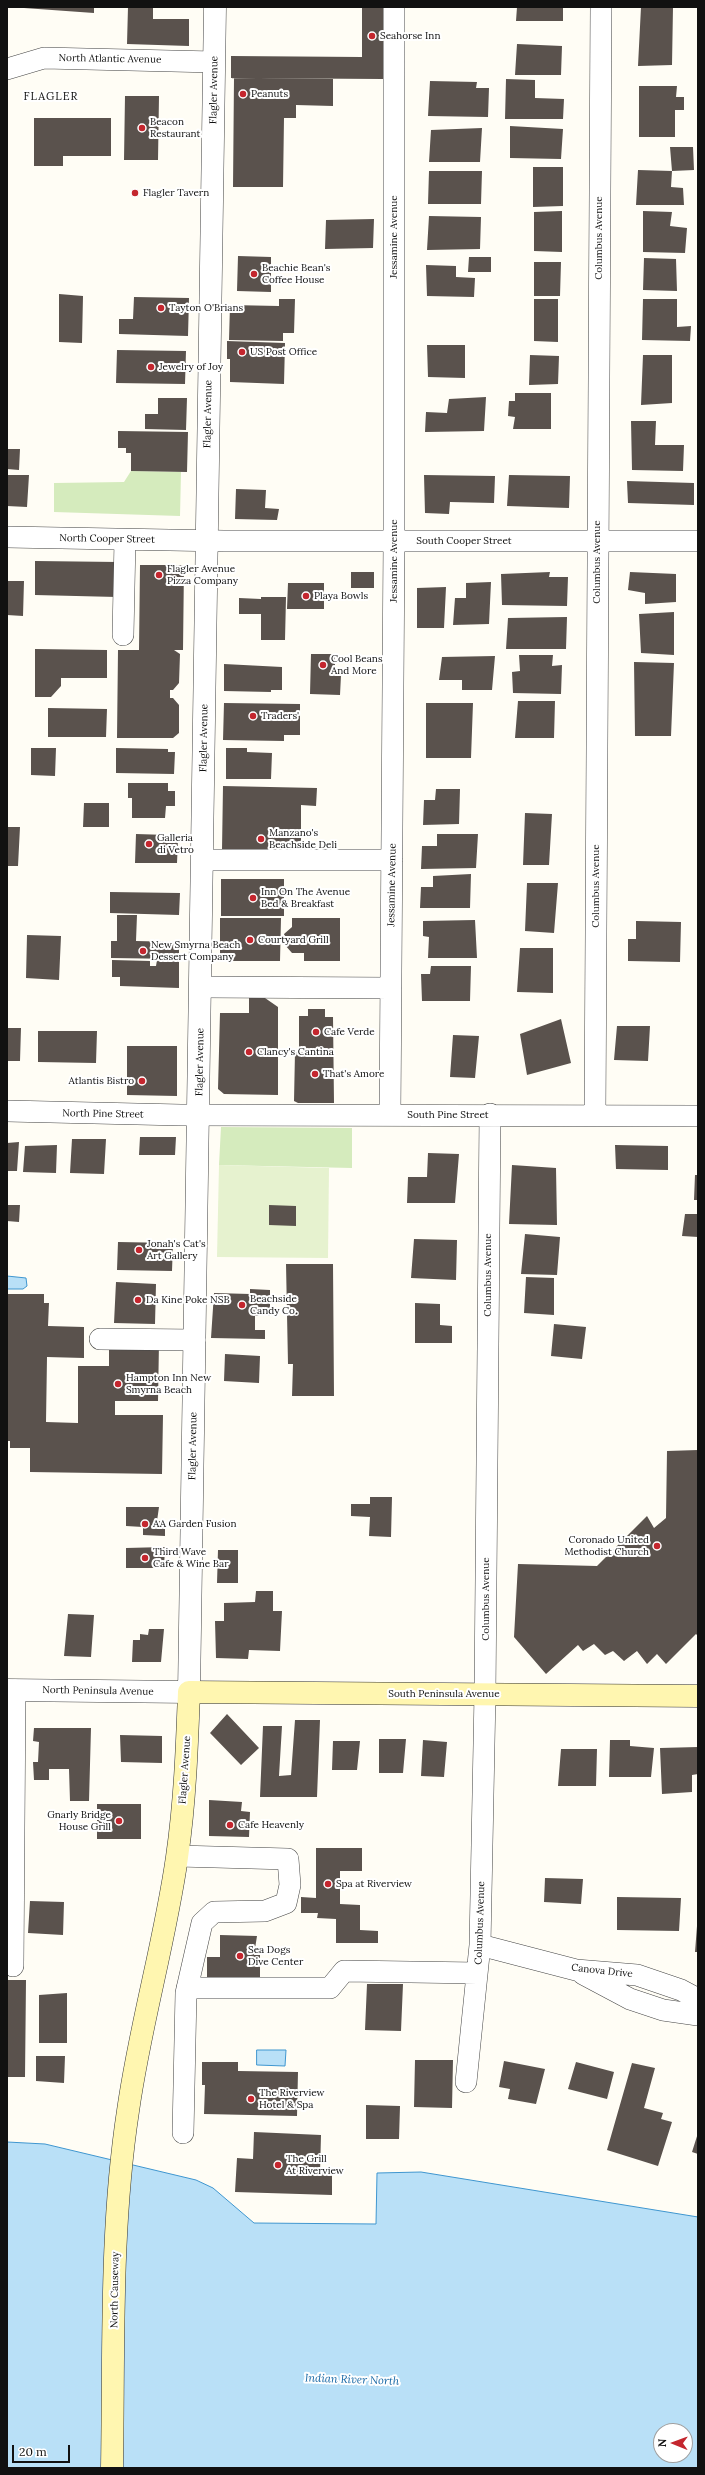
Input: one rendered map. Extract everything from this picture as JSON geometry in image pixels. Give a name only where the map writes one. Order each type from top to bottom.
[{"type":"main road","name":"South Peninsula Avenue","points":[[189,1692],[698,1696]]},
{"type":"main road","name":"Flagler Avenue","points":[[127,2112],[178,1856],[184,1802],[189,1692]]},
{"type":"main road","name":"North Causeway","points":[[112,2468],[115,2252],[119,2182],[127,2112]]},
{"type":"street","name":"Flagler Avenue","points":[[189,1692],[215,7]]},
{"type":"street","name":"Jessamine Avenue","points":[[390,1115],[394,541],[394,7]]},
{"type":"street","name":"Columbus Avenue","points":[[595,1116],[601,7]]},
{"type":"street","name":"North Atlantic Avenue","points":[[7,69],[44,58],[214,62]]},
{"type":"street","name":"North Cooper Street","points":[[7,537],[206,541]]},
{"type":"street","points":[[123,635],[125,540]]},
{"type":"street","name":"South Cooper Street","points":[[206,541],[698,541]]},
{"type":"street","points":[[202,860],[392,860]]},
{"type":"street","points":[[201,987],[391,988]]},
{"type":"street","name":"North Pine Street","points":[[7,1111],[199,1115]]},
{"type":"street","name":"Columbus Avenue","points":[[466,2082],[480,1945],[485,1694],[490,1114]]},
{"type":"street","name":"South Pine Street","points":[[199,1115],[490,1114],[698,1116]]},
{"type":"street","points":[[100,1340],[195,1340]]},
{"type":"street","points":[[11,1690],[13,1966]]},
{"type":"street","name":"North Peninsula Avenue","points":[[11,1690],[189,1692]]},
{"type":"street","points":[[178,1856],[288,1859],[290,1885],[286,1903],[265,1911],[214,1912],[202,1923],[187,1988],[183,2133]]},
{"type":"street","name":"Canova Drive","points":[[480,1945],[576,1970],[637,1975],[680,1990],[698,2000]]},
{"type":"street","points":[[576,1970],[630,1999],[663,2010],[698,2015]]},
{"type":"street","points":[[187,1988],[330,1988],[344,1971],[477,1973]]},
{"type":"green space","points":[[131,471],[181,472],[180,516],[54,512],[54,483],[124,482]]},
{"type":"green space","points":[[221,1127],[352,1128],[352,1168],[219,1165]]},
{"type":"green space","points":[[219,1165],[329,1168],[328,1258],[217,1257]]},
{"type":"water","points":[[7,1276],[26,1278],[27,1286],[23,1289],[7,1289]]},
{"type":"water","points":[[257,2050],[286,2050],[285,2066],[257,2065]]},
{"type":"water","name":"Indian River North","points":[[7,2142],[45,2144],[196,2180],[213,2188],[254,2223],[376,2224],[377,2173],[421,2172],[698,2217],[698,2468],[7,2468]]},
{"type":"building","points":[[94,7],[94,13],[24,8]]},
{"type":"building","points":[[128,7],[153,7],[153,19],[189,19],[189,46],[127,44]]},
{"type":"building","name":"Seahorse Inn","points":[[362,7],[383,7],[383,79],[231,78],[231,56],[362,57]]},
{"type":"building","points":[[517,7],[563,7],[563,21],[516,21]]},
{"type":"building","points":[[641,7],[673,7],[672,65],[638,66]]},
{"type":"building","points":[[517,44],[562,46],[561,75],[515,75]]},
{"type":"building","points":[[234,78],[333,79],[333,106],[296,105],[296,118],[284,118],[283,187],[233,187]]},
{"type":"building","points":[[506,79],[535,80],[535,98],[564,99],[563,119],[505,119]]},
{"type":"building","points":[[430,81],[477,82],[476,88],[489,88],[488,117],[428,116]]},
{"type":"building","points":[[639,86],[677,86],[676,97],[684,97],[684,110],[675,110],[675,137],[639,137]]},
{"type":"building","name":"Beacon Restaurant","points":[[125,96],[159,96],[158,160],[124,160]]},
{"type":"building","points":[[34,118],[111,118],[111,156],[63,156],[63,166],[34,166]]},
{"type":"building","points":[[510,126],[563,129],[561,159],[510,158]]},
{"type":"building","points":[[482,128],[480,162],[429,162],[431,130]]},
{"type":"building","points":[[670,147],[693,147],[694,170],[672,171]]},
{"type":"building","points":[[533,167],[563,167],[563,206],[533,207]]},
{"type":"building","points":[[638,170],[672,171],[671,187],[683,188],[684,205],[636,205]]},
{"type":"building","points":[[429,171],[482,171],[481,204],[428,204]]},
{"type":"building","points":[[562,211],[562,252],[534,251],[534,212]]},
{"type":"building","points":[[643,211],[672,212],[670,226],[687,228],[685,253],[643,252]]},
{"type":"building","points":[[429,216],[481,217],[480,249],[427,250]]},
{"type":"building","points":[[374,219],[373,248],[325,249],[326,220]]},
{"type":"building","name":"Beachie Bean's Coffee House","points":[[238,256],[271,257],[271,292],[237,291]]},
{"type":"building","points":[[469,257],[491,257],[491,272],[468,272]]},
{"type":"building","points":[[644,258],[676,259],[677,291],[643,290]]},
{"type":"building","points":[[534,262],[561,262],[560,296],[534,296]]},
{"type":"building","points":[[426,265],[456,266],[456,277],[475,278],[474,297],[427,296]]},
{"type":"building","points":[[59,294],[83,296],[82,343],[59,342]]},
{"type":"building","name":"Tayton O'Brians","points":[[134,297],[189,298],[188,336],[119,334],[119,319],[133,319]]},
{"type":"building","points":[[279,299],[295,299],[294,333],[283,333],[283,341],[229,340],[230,305],[279,306]]},
{"type":"building","points":[[534,299],[558,299],[558,342],[534,341]]},
{"type":"building","points":[[643,299],[677,299],[677,327],[691,326],[690,341],[642,340]]},
{"type":"building","points":[[227,341],[285,343],[284,384],[230,382],[230,359],[227,359]]},
{"type":"building","points":[[427,345],[465,345],[465,378],[428,377]]},
{"type":"building","name":"Jewelry of Joy","points":[[117,350],[186,351],[185,384],[116,383]]},
{"type":"building","points":[[530,355],[559,356],[558,384],[529,385]]},
{"type":"building","points":[[643,355],[672,355],[672,403],[641,405]]},
{"type":"building","points":[[515,393],[551,393],[551,429],[513,429],[515,417],[508,416],[509,401],[515,401]]},
{"type":"building","points":[[486,397],[484,431],[425,432],[426,412],[447,413],[449,399]]},
{"type":"building","points":[[158,398],[187,398],[186,430],[145,429],[145,414],[158,414]]},
{"type":"building","points":[[631,421],[656,421],[655,445],[684,445],[683,471],[632,470]]},
{"type":"building","points":[[118,431],[188,432],[187,472],[131,471],[131,453],[126,453],[126,448],[118,448]]},
{"type":"building","points":[[7,449],[20,449],[19,470],[7,469]]},
{"type":"building","points":[[7,475],[29,475],[27,507],[7,506]]},
{"type":"building","points":[[424,475],[495,476],[494,503],[450,502],[449,514],[425,513]]},
{"type":"building","points":[[509,475],[570,476],[569,508],[507,506]]},
{"type":"building","points":[[627,481],[694,483],[694,505],[628,503]]},
{"type":"building","points":[[236,489],[266,490],[265,508],[279,509],[277,520],[235,519]]},
{"type":"building","points":[[35,561],[118,562],[117,597],[35,595]]},
{"type":"building","points":[[140,565],[184,565],[183,650],[174,650],[180,654],[179,683],[173,690],[170,690],[170,698],[173,698],[179,705],[179,733],[173,738],[117,738],[118,650],[139,650]]},
{"type":"building","points":[[351,572],[374,572],[374,588],[351,588]]},
{"type":"building","points":[[550,572],[549,577],[568,577],[567,606],[502,605],[501,574]]},
{"type":"building","points":[[630,572],[676,574],[676,602],[645,604],[645,593],[628,590]]},
{"type":"building","points":[[7,581],[24,581],[23,616],[7,615]]},
{"type":"building","points":[[491,582],[489,624],[453,625],[455,598],[466,598],[466,583]]},
{"type":"building","name":"Playa Bowls","points":[[288,583],[324,583],[324,609],[287,609]]},
{"type":"building","points":[[446,587],[444,628],[417,628],[417,588]]},
{"type":"building","points":[[261,597],[286,597],[285,640],[261,640],[261,614],[239,614],[239,598],[261,599]]},
{"type":"building","points":[[674,612],[674,655],[641,653],[639,614]]},
{"type":"building","points":[[567,617],[566,649],[506,649],[508,618]]},
{"type":"building","points":[[35,649],[107,650],[107,678],[61,678],[61,686],[51,697],[35,697]]},
{"type":"building","name":"Cool Beans And More","points":[[311,654],[335,654],[335,675],[341,675],[340,695],[310,694]]},
{"type":"building","points":[[519,655],[553,655],[552,666],[562,665],[561,694],[513,693],[512,672],[520,671]]},
{"type":"building","points":[[495,656],[492,690],[462,690],[462,680],[439,680],[442,657]]},
{"type":"building","points":[[634,662],[674,663],[671,736],[635,736]]},
{"type":"building","points":[[224,664],[282,667],[282,690],[271,690],[271,692],[224,691]]},
{"type":"building","points":[[518,701],[555,701],[554,738],[515,738]]},
{"type":"building","points":[[224,703],[300,704],[300,735],[284,735],[284,741],[223,740]]},
{"type":"building","points":[[426,703],[473,703],[471,758],[426,758]]},
{"type":"building","points":[[48,708],[107,709],[106,737],[48,737]]},
{"type":"building","points":[[31,748],[56,748],[55,776],[31,775]]},
{"type":"building","points":[[116,748],[168,749],[168,752],[175,752],[174,774],[116,773]]},
{"type":"building","points":[[226,748],[247,748],[247,752],[272,753],[271,779],[226,779]]},
{"type":"building","points":[[128,783],[168,783],[168,791],[175,791],[175,806],[166,806],[165,818],[132,818],[132,798],[128,798]]},
{"type":"building","points":[[223,786],[317,788],[316,806],[301,805],[301,843],[295,843],[295,851],[222,850]]},
{"type":"building","points":[[436,789],[460,789],[459,824],[423,825],[424,800],[435,800]]},
{"type":"building","points":[[84,803],[109,803],[109,827],[83,827]]},
{"type":"building","points":[[525,813],[552,814],[549,865],[523,865]]},
{"type":"building","points":[[7,827],[20,827],[18,866],[7,866]]},
{"type":"building","points":[[136,834],[168,835],[168,839],[178,839],[177,863],[135,863]]},
{"type":"building","points":[[437,834],[478,834],[476,868],[421,869],[422,846],[437,846]]},
{"type":"building","points":[[471,874],[470,908],[420,908],[421,887],[433,887],[433,876]]},
{"type":"building","name":"Inn On The Avenue Bed & Breakfast","points":[[221,879],[284,879],[284,916],[221,916]]},
{"type":"building","points":[[527,883],[558,883],[554,933],[525,931]]},
{"type":"building","points":[[110,892],[180,893],[179,915],[110,913]]},
{"type":"building","points":[[117,915],[137,915],[136,941],[179,942],[179,959],[111,958],[111,941],[117,941]]},
{"type":"building","name":"Courtyard Grill","points":[[220,918],[281,918],[280,961],[220,961]]},
{"type":"building","points":[[292,918],[340,918],[340,961],[304,961],[304,953],[292,953],[285,945],[284,934],[292,927]]},
{"type":"building","points":[[475,920],[477,958],[428,958],[429,937],[423,936],[423,921]]},
{"type":"building","points":[[636,921],[681,922],[680,962],[628,961],[628,939],[636,939]]},
{"type":"building","points":[[27,935],[61,936],[59,980],[26,978]]},
{"type":"building","points":[[520,948],[553,948],[553,993],[517,992]]},
{"type":"building","points":[[112,960],[150,961],[150,966],[156,966],[157,960],[179,961],[179,988],[120,986],[120,977],[112,977]]},
{"type":"building","points":[[431,966],[471,966],[470,1001],[422,1001],[421,974],[430,974]]},
{"type":"building","name":"Clancy's Cantina","points":[[249,997],[265,998],[278,1007],[278,1095],[224,1094],[218,1089],[220,1013],[249,1013]]},
{"type":"building","points":[[308,1009],[325,1009],[325,1017],[333,1017],[334,1103],[298,1103],[294,1101],[295,1052],[305,1052],[305,1047],[299,1047],[299,1016],[308,1016]]},
{"type":"building","points":[[561,1019],[571,1063],[527,1075],[520,1034]]},
{"type":"building","points":[[617,1026],[650,1026],[648,1061],[614,1060]]},
{"type":"building","points":[[7,1028],[21,1028],[20,1061],[7,1061]]},
{"type":"building","points":[[38,1031],[97,1031],[96,1063],[38,1062]]},
{"type":"building","points":[[453,1035],[479,1036],[475,1078],[450,1077]]},
{"type":"building","points":[[127,1046],[177,1046],[177,1096],[127,1095]]},
{"type":"building","points":[[140,1137],[176,1137],[175,1155],[139,1155]]},
{"type":"building","points":[[72,1139],[106,1139],[104,1174],[70,1173]]},
{"type":"building","points":[[19,1142],[17,1171],[7,1171],[7,1143]]},
{"type":"building","points":[[57,1145],[56,1173],[23,1172],[25,1146]]},
{"type":"building","points":[[615,1145],[668,1146],[668,1170],[616,1169]]},
{"type":"building","points":[[428,1153],[459,1154],[455,1203],[407,1203],[408,1177],[427,1177]]},
{"type":"building","points":[[512,1165],[556,1168],[557,1225],[509,1224]]},
{"type":"building","points":[[695,1175],[698,1175],[698,1200],[694,1200]]},
{"type":"building","points":[[7,1205],[20,1205],[19,1222],[7,1221]]},
{"type":"building","points":[[269,1205],[296,1206],[296,1226],[269,1225]]},
{"type":"building","points":[[685,1214],[698,1214],[698,1237],[682,1236]]},
{"type":"building","points":[[525,1234],[560,1237],[557,1275],[521,1274]]},
{"type":"building","points":[[414,1239],[457,1240],[456,1280],[411,1278]]},
{"type":"building","points":[[118,1242],[173,1243],[172,1271],[117,1270]]},
{"type":"building","points":[[286,1264],[333,1264],[334,1396],[292,1396],[293,1364],[288,1364]]},
{"type":"building","points":[[526,1277],[554,1278],[554,1315],[524,1313]]},
{"type":"building","points":[[116,1282],[156,1284],[155,1324],[114,1323]]},
{"type":"building","points":[[250,1289],[270,1290],[270,1316],[255,1316],[255,1330],[265,1330],[265,1339],[211,1338],[214,1293],[250,1294]]},
{"type":"building","name":"Hampton Inn New Smyrna Beach","points":[[7,1294],[44,1294],[44,1303],[49,1303],[48,1326],[84,1327],[84,1358],[47,1357],[46,1422],[78,1423],[78,1366],[109,1366],[109,1342],[159,1342],[158,1401],[115,1401],[115,1415],[163,1415],[162,1474],[30,1472],[30,1448],[10,1448],[10,1441],[7,1441]]},
{"type":"building","points":[[415,1303],[440,1304],[440,1325],[452,1326],[452,1343],[415,1343]]},
{"type":"building","points":[[554,1324],[586,1327],[582,1359],[551,1356]]},
{"type":"building","points":[[225,1354],[260,1356],[259,1383],[224,1381]]},
{"type":"building","name":"Coronado United Methodist Church","points":[[698,1450],[698,1636],[696,1634],[666,1664],[657,1654],[647,1664],[637,1651],[624,1661],[613,1651],[605,1655],[594,1644],[583,1651],[578,1645],[546,1674],[514,1637],[518,1564],[597,1566],[647,1516],[654,1528],[666,1518],[667,1451]]},
{"type":"building","points":[[370,1497],[392,1497],[391,1537],[369,1536],[370,1517],[351,1516],[351,1504],[370,1504]]},
{"type":"building","name":"AA Garden Fusion","points":[[126,1507],[159,1507],[157,1521],[165,1521],[165,1536],[143,1535],[143,1527],[126,1526]]},
{"type":"building","name":"Third Wave Cafe & Wine Bar","points":[[165,1547],[164,1568],[126,1568],[126,1548]]},
{"type":"building","points":[[218,1550],[238,1550],[238,1583],[217,1583]]},
{"type":"building","points":[[256,1591],[273,1591],[273,1611],[282,1611],[280,1651],[249,1650],[248,1659],[216,1658],[215,1621],[224,1621],[224,1603],[255,1602]]},
{"type":"building","points":[[68,1614],[94,1615],[91,1657],[64,1656]]},
{"type":"building","points":[[149,1629],[164,1629],[161,1662],[132,1662],[133,1640],[140,1640],[140,1634],[148,1635]]},
{"type":"building","points":[[227,1714],[259,1748],[241,1765],[210,1733]]},
{"type":"building","points":[[295,1720],[320,1720],[317,1797],[260,1797],[263,1726],[282,1726],[279,1776],[291,1775]]},
{"type":"building","points":[[34,1728],[91,1728],[89,1801],[70,1801],[69,1769],[49,1769],[49,1780],[34,1780],[33,1762],[38,1762],[39,1742],[33,1741]]},
{"type":"building","points":[[120,1735],[162,1736],[162,1763],[121,1762]]},
{"type":"building","points":[[379,1739],[406,1739],[403,1773],[379,1773]]},
{"type":"building","points":[[423,1740],[447,1742],[444,1777],[421,1776]]},
{"type":"building","points":[[610,1740],[630,1740],[630,1746],[654,1748],[651,1777],[609,1777]]},
{"type":"building","points":[[333,1741],[360,1741],[357,1770],[332,1770]]},
{"type":"building","points":[[698,1747],[698,1774],[692,1775],[692,1792],[662,1794],[660,1748]]},
{"type":"building","points":[[561,1749],[597,1749],[596,1786],[558,1786]]},
{"type":"building","name":"Cafe Heavenly","points":[[209,1800],[242,1802],[241,1811],[250,1812],[249,1837],[209,1836]]},
{"type":"building","name":"Gnarly Bridge House Grill","points":[[97,1804],[141,1804],[141,1839],[97,1839]]},
{"type":"building","name":"Spa at Riverview","points":[[316,1848],[362,1848],[362,1871],[340,1871],[340,1904],[360,1905],[360,1930],[378,1931],[378,1943],[336,1943],[336,1919],[317,1918],[318,1913],[301,1913],[301,1897],[316,1898]]},
{"type":"building","points":[[545,1878],[583,1879],[581,1904],[544,1902]]},
{"type":"building","points":[[617,1897],[681,1898],[679,1931],[617,1930]]},
{"type":"building","points":[[30,1901],[64,1902],[63,1935],[28,1933]]},
{"type":"building","points":[[697,1926],[698,1952],[695,1952]]},
{"type":"building","name":"Sea Dogs Dive Center","points":[[220,1935],[257,1936],[254,1955],[260,1955],[260,1977],[207,1977],[207,1957],[220,1957]]},
{"type":"building","points":[[7,1980],[26,1980],[25,2077],[7,2077]]},
{"type":"building","points":[[367,1984],[403,1984],[401,2031],[365,2030]]},
{"type":"building","points":[[67,1993],[67,2043],[39,2043],[39,1995]]},
{"type":"building","points":[[36,2056],[65,2056],[64,2083],[36,2081]]},
{"type":"building","points":[[415,2060],[453,2060],[452,2108],[414,2107]]},
{"type":"building","points":[[504,2061],[545,2069],[536,2104],[508,2099],[510,2089],[499,2087]]},
{"type":"building","name":"The Riverview Hotel & Spa","points":[[202,2062],[238,2062],[238,2071],[298,2072],[297,2116],[204,2114],[205,2085],[202,2085]]},
{"type":"building","points":[[576,2062],[614,2072],[607,2099],[568,2089]]},
{"type":"building","points":[[632,2063],[655,2068],[644,2108],[663,2113],[661,2119],[672,2122],[658,2166],[607,2150]]},
{"type":"building","points":[[366,2105],[400,2106],[399,2139],[366,2139]]},
{"type":"building","name":"The Grill At Riverview","points":[[254,2132],[321,2135],[320,2172],[332,2172],[332,2195],[235,2192],[237,2158],[253,2159]]},
{"type":"building","points":[[698,2133],[698,2154],[692,2152]]},
{"type":"place","name":"Seahorse Inn","points":[[372,36]]},
{"type":"place","name":"Peanuts","points":[[243,94]]},
{"type":"place","name":"Beacon Restaurant","points":[[142,128]]},
{"type":"place","name":"Flagler Tavern","points":[[135,193]]},
{"type":"place","name":"Beachie Bean's Coffee House","points":[[254,274]]},
{"type":"place","name":"Tayton O'Brians","points":[[161,308]]},
{"type":"place","name":"US Post Office","points":[[242,352]]},
{"type":"place","name":"Jewelry of Joy","points":[[151,367]]},
{"type":"place","name":"Flagler Avenue Pizza Company","points":[[159,575]]},
{"type":"place","name":"Playa Bowls","points":[[306,596]]},
{"type":"place","name":"Cool Beans And More","points":[[323,665]]},
{"type":"place","name":"Traders'","points":[[253,716]]},
{"type":"place","name":"Manzano's Beachside Deli","points":[[261,839]]},
{"type":"place","name":"Galleria di Vetro","points":[[149,844]]},
{"type":"place","name":"Inn On The Avenue Bed & Breakfast","points":[[253,898]]},
{"type":"place","name":"Courtyard Grill","points":[[250,940]]},
{"type":"place","name":"New Smyrna Beach Dessert Company","points":[[143,951]]},
{"type":"place","name":"Cafe Verde","points":[[316,1032]]},
{"type":"place","name":"Clancy's Cantina","points":[[249,1052]]},
{"type":"place","name":"That's Amore","points":[[315,1074]]},
{"type":"place","name":"Atlantis Bistro","points":[[142,1081]]},
{"type":"place","name":"Jonah's Cat's Art Gallery","points":[[139,1250]]},
{"type":"place","name":"Da Kine Poke NSB","points":[[138,1300]]},
{"type":"place","name":"Beachside Candy Co.","points":[[242,1305]]},
{"type":"place","name":"Hampton Inn New Smyrna Beach","points":[[118,1384]]},
{"type":"place","name":"AA Garden Fusion","points":[[145,1524]]},
{"type":"place","name":"Coronado United Methodist Church","points":[[657,1546]]},
{"type":"place","name":"Third Wave Cafe & Wine Bar","points":[[145,1558]]},
{"type":"place","name":"Gnarly Bridge House Grill","points":[[119,1821]]},
{"type":"place","name":"Cafe Heavenly","points":[[230,1825]]},
{"type":"place","name":"Spa at Riverview","points":[[328,1884]]},
{"type":"place","name":"Sea Dogs Dive Center","points":[[240,1956]]},
{"type":"place","name":"The Riverview Hotel & Spa","points":[[251,2099]]},
{"type":"place","name":"The Grill At Riverview","points":[[278,2165]]},
{"type":"district","name":"FLAGLER","points":[[51,97]]}]
